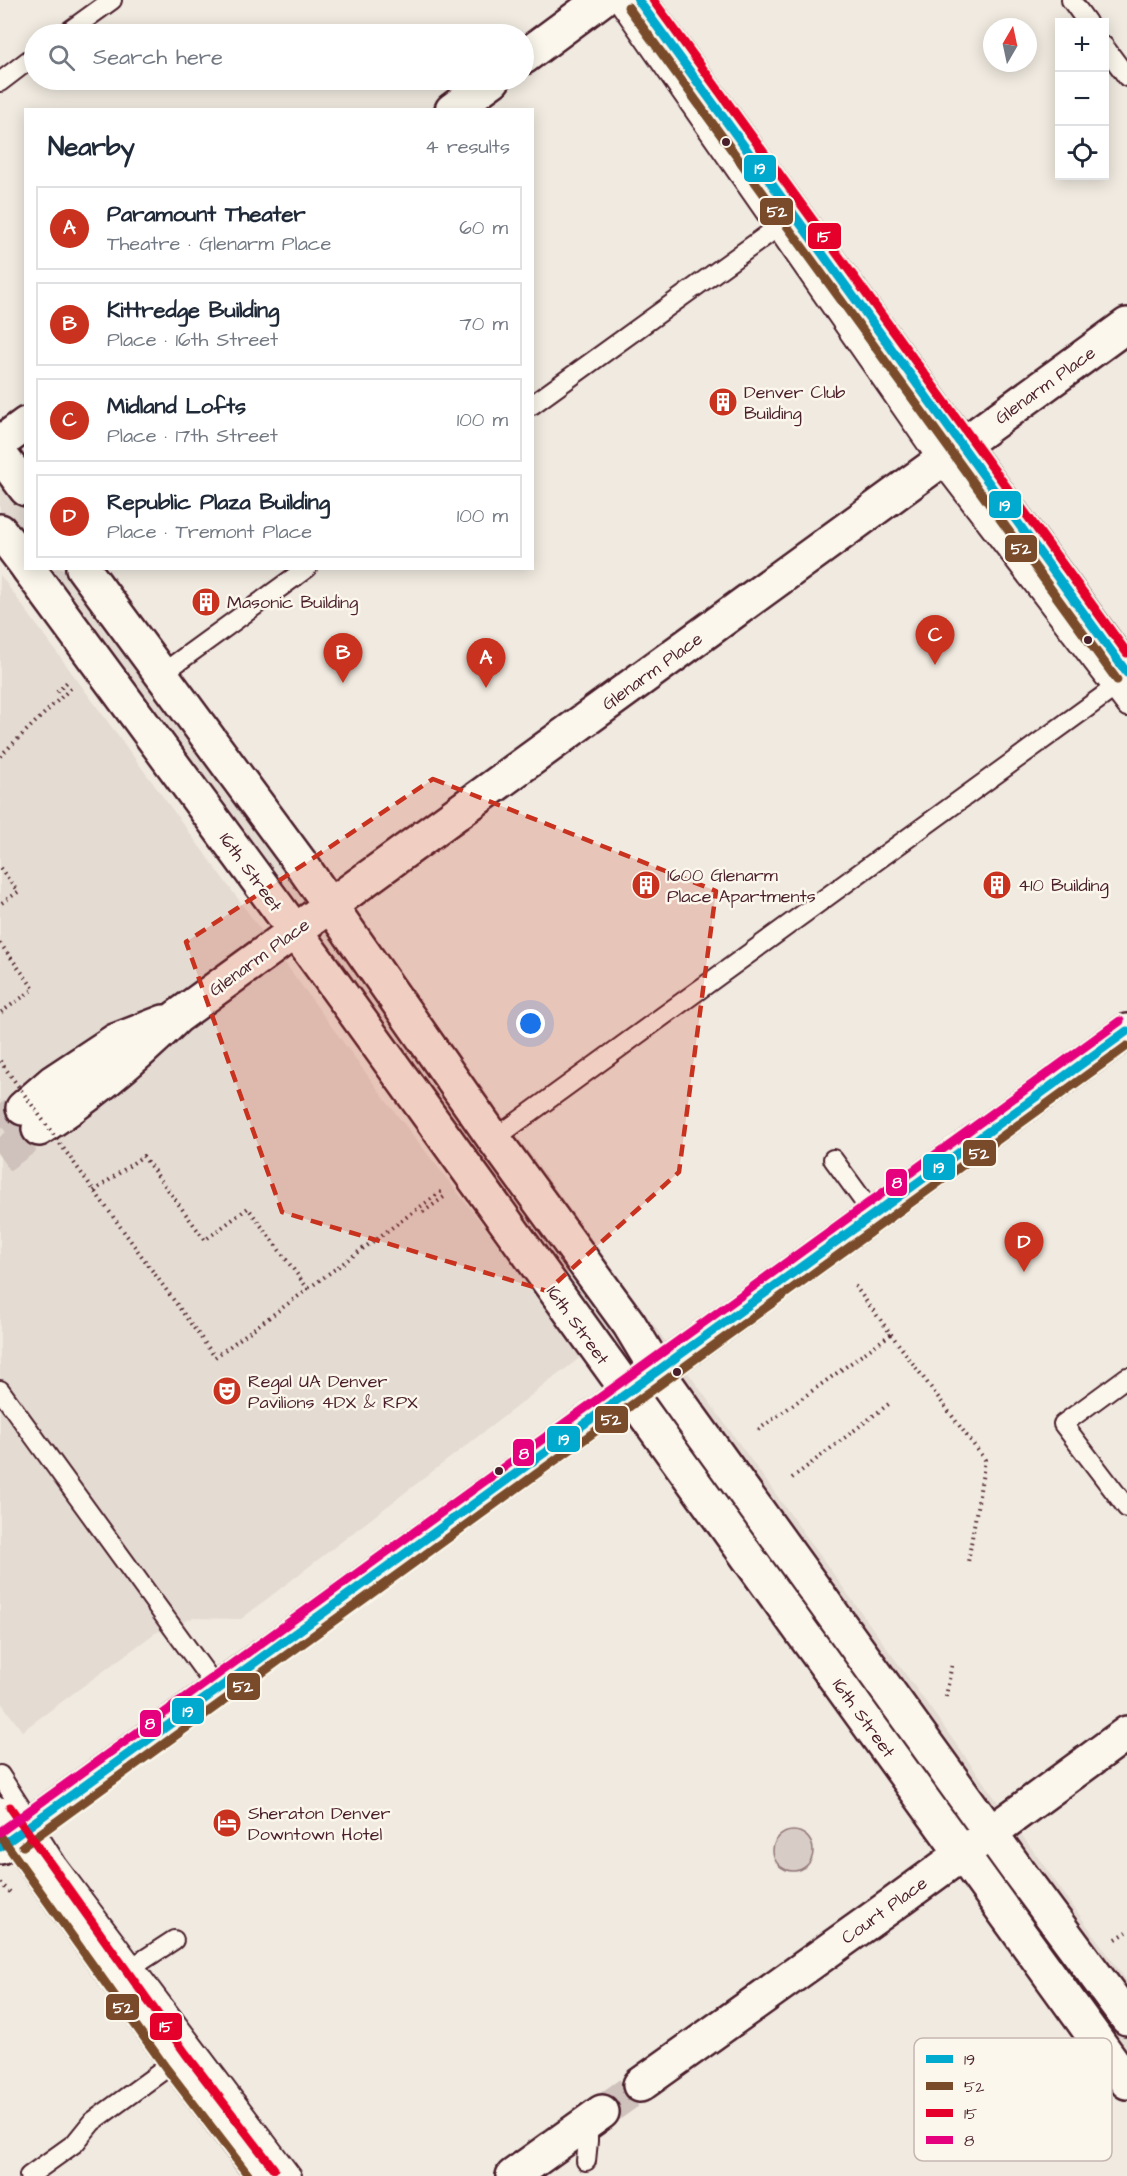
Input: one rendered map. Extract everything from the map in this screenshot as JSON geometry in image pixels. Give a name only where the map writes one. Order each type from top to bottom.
[{"type":"street","points":[[534,50],[601,0]]},
{"type":"street","points":[[638,0],[785,222],[950,454],[1122,680]]},
{"type":"street","points":[[455,108],[479,90]]},
{"type":"street","name":"Glenarm Place","points":[[31,1119],[53,1082],[115,1041],[177,1017],[1127,326]]},
{"type":"street","points":[[0,443],[24,425]]},
{"type":"street","points":[[0,454],[24,486]]},
{"type":"street","name":"16th Street","points":[[0,531],[24,563]]},
{"type":"street","name":"16th Street","points":[[29,570],[295,931],[1095,2038]]},
{"type":"street","name":"16th Street","points":[[84,570],[299,861],[494,1138],[629,1324],[658,1372],[990,1833],[1127,2018]]},
{"type":"street","points":[[264,2176],[176,2061],[12,1830],[218,1690],[1127,1031]]},
{"type":"street","name":"Court Place","points":[[640,2085],[963,1854],[1127,1733]]},
{"type":"street","name":"16th Street","points":[[1112,2061],[1127,2082]]},
{"type":"street","points":[[513,2176],[595,2117]]},
{"type":"lane","points":[[78,24],[112,0]]},
{"type":"lane","points":[[534,404],[785,222],[617,0]]},
{"type":"lane","points":[[1071,0],[1084,18]]},
{"type":"lane","points":[[1109,53],[1127,77]]},
{"type":"lane","points":[[0,82],[24,64]]},
{"type":"lane","points":[[160,675],[304,570]]},
{"type":"lane","points":[[494,1138],[1122,680],[1127,707]]},
{"type":"lane","points":[[833,1159],[873,1214]]},
{"type":"lane","points":[[1127,1377],[1063,1424],[1127,1508]]},
{"type":"lane","points":[[0,1390],[218,1690]]},
{"type":"lane","points":[[0,1775],[12,1830],[57,1864],[292,2176]]},
{"type":"lane","points":[[134,1966],[174,1940]]},
{"type":"lane","points":[[29,2176],[75,2142],[92,2122],[176,2061]]},
{"type":"lane","points":[[586,2162],[588,2141],[595,2117]]},
{"type":"path","points":[[0,756],[62,696]]},
{"type":"path","points":[[0,868],[18,892],[0,904]]},
{"type":"path","points":[[0,943],[34,989],[0,1013]]},
{"type":"path","points":[[0,1061],[94,1191],[215,1357],[308,1289],[248,1208],[205,1239],[143,1156],[94,1191]]},
{"type":"path","points":[[309,1288],[443,1190]]},
{"type":"path","points":[[423,1212],[446,1195]]},
{"type":"path","points":[[855,1286],[985,1460],[968,1563]]},
{"type":"path","points":[[758,1430],[891,1334]]},
{"type":"path","points":[[792,1478],[890,1403]]},
{"type":"path","points":[[946,1697],[952,1663]]},
{"type":"path","points":[[1116,1939],[1127,1932]]},
{"type":"highlighted area","points":[[433,779],[716,891],[679,1172],[547,1291],[282,1212],[186,942]]},
{"type":"shaded area","points":[[0,419],[24,453],[24,570],[109,570],[1127,1981],[1127,2103],[1112,2082],[1112,2038],[1080,2038],[582,1356],[241,1619],[193,1618],[155,1633],[22,1731],[0,1701],[0,575],[390,1106],[541,1299],[0,556]]},
{"type":"shaded area","points":[[793,1831],[801,1832],[807,1837],[812,1843],[812,1859],[807,1865],[801,1870],[793,1871],[785,1870],[779,1865],[774,1859],[773,1851],[774,1843],[779,1837],[785,1832]]},
{"type":"tunnel","points":[[0,1124],[23,1108]]},
{"type":"tunnel","points":[[0,1157],[39,1129]]},
{"type":"tunnel","points":[[602,2112],[640,2085]]},
{"type":"transit line","name":"19","points":[[638,0],[1127,673]]},
{"type":"transit line","name":"15","points":[[653,0],[1127,653]]},
{"type":"transit line","name":"52","points":[[628,7],[1117,680]]},
{"type":"transit line","name":"8","points":[[0,1832],[1120,1021]]},
{"type":"transit line","name":"19","points":[[0,1847],[1127,1031]]},
{"type":"transit line","name":"52","points":[[23,1846],[1127,1046]]},
{"type":"transit line","name":"15","points":[[10,1807],[186,2054],[274,2169]]},
{"type":"transit line","name":"52","points":[[0,1835],[166,2068],[249,2176]]},
{"type":"place","name":"Denver Club Building","points":[[723,402]]},
{"type":"place","name":"Masonic Building","points":[[206,602]]},
{"type":"place","name":"Midland Lofts","points":[[935,665]]},
{"type":"place","name":"Kittredge Building","points":[[343,683]]},
{"type":"place","name":"Paramount Theater","points":[[486,688]]},
{"type":"place","name":"1600 Glenarm Place Apartments","points":[[646,885]]},
{"type":"place","name":"410 Building","points":[[997,885]]},
{"type":"place","name":"Republic Plaza Building","points":[[1024,1272]]},
{"type":"place","name":"Regal UA Denver Pavilions 4DX & RPX","points":[[227,1391]]},
{"type":"place","name":"Sheraton Denver Downtown Hotel","points":[[227,1823]]}]
